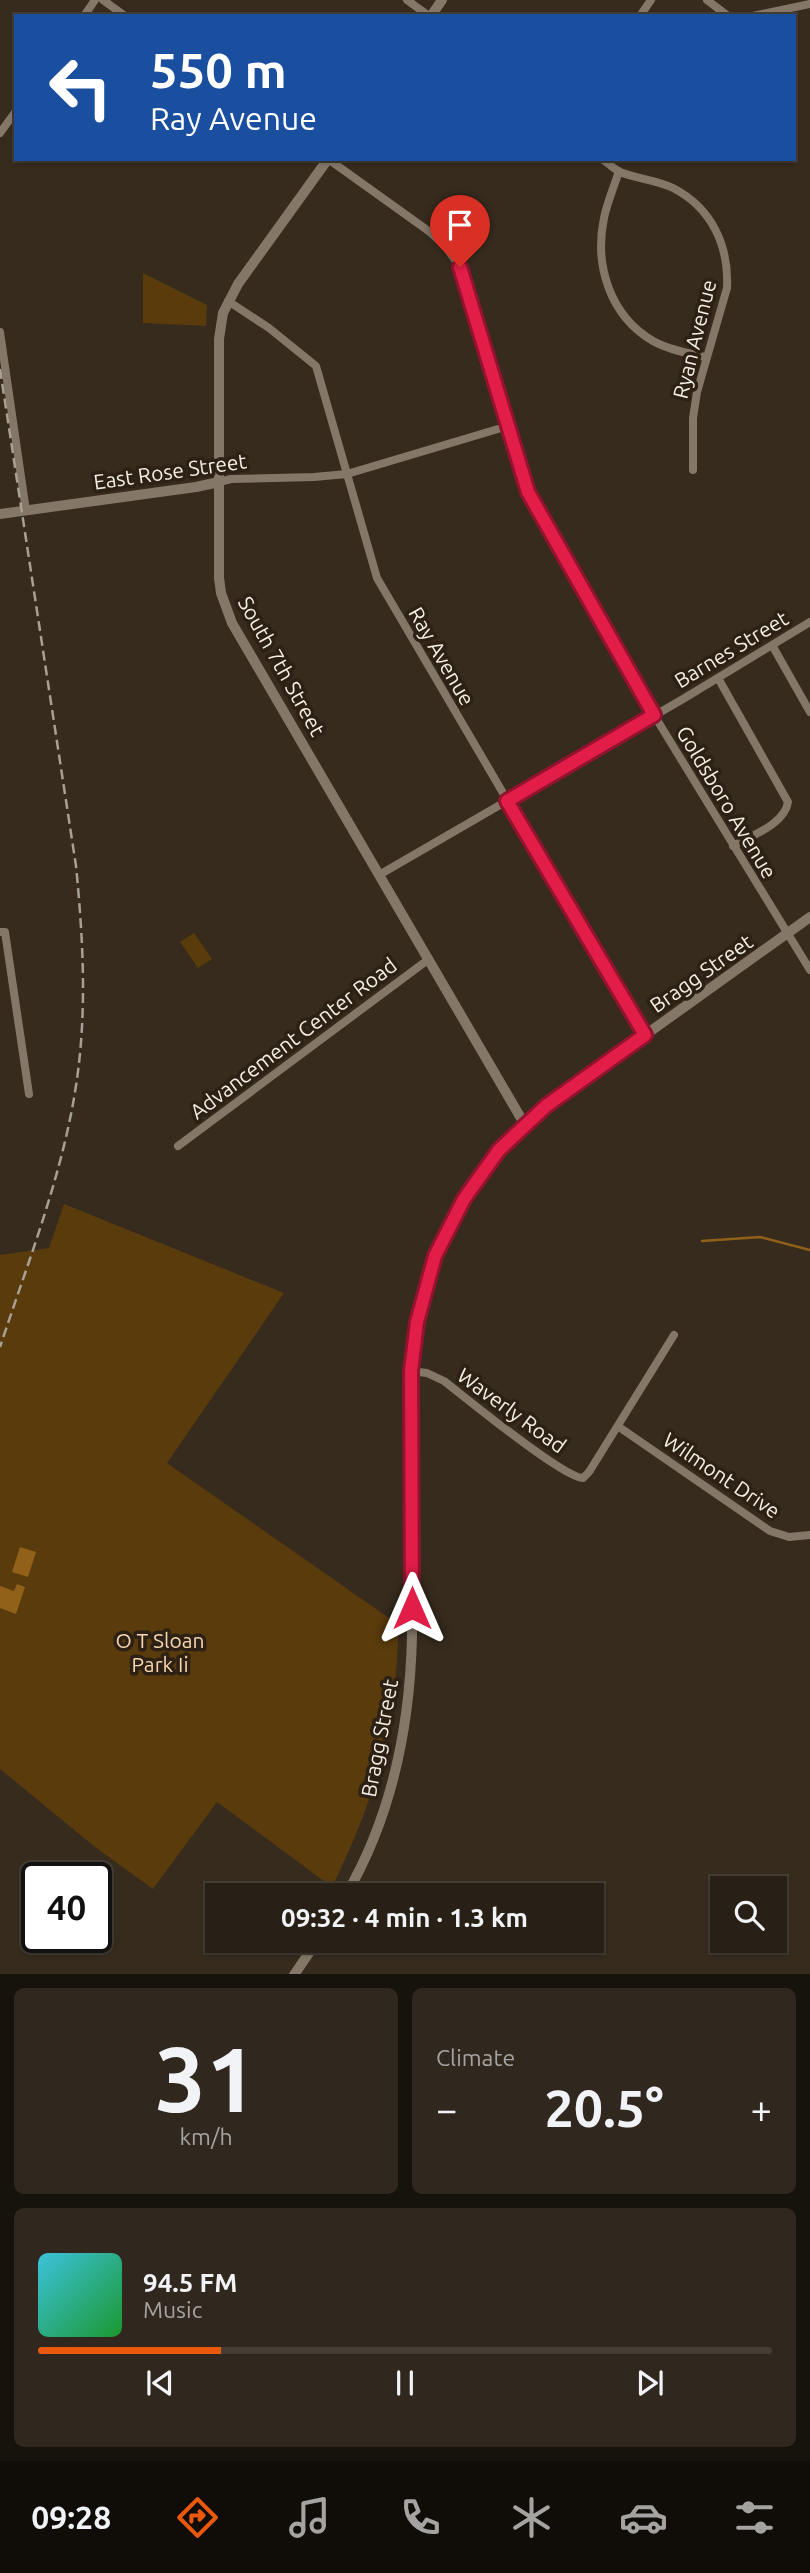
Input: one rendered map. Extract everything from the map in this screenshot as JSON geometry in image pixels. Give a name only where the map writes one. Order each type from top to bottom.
[{"type":"street","points":[[103,0],[122,14]]},
{"type":"street","points":[[407,0],[427,14]]},
{"type":"street","points":[[707,0],[725,14]]},
{"type":"street","points":[[762,14],[810,4]]},
{"type":"street","points":[[0,133],[14,114]]},
{"type":"street","name":"South 7th Street","points":[[327,161],[238,284],[223,313],[219,339],[219,578],[226,610],[525,1125]]},
{"type":"street","name":"Goldsboro Avenue","points":[[331,161],[430,232],[454,258],[463,274],[528,492],[654,715],[810,970]]},
{"type":"street","name":"Ryan Avenue","points":[[605,161],[619,172],[672,187],[699,207],[718,233],[728,271],[726,288],[705,357],[693,418],[693,470]]},
{"type":"street","points":[[619,172],[604,218],[601,239],[601,261],[613,298],[637,329],[654,341],[705,357]]},
{"type":"street","name":"Ray Avenue","points":[[228,301],[269,328],[316,366],[377,578],[645,1035]]},
{"type":"street","points":[[0,332],[26,510]]},
{"type":"street","name":"East Rose Street","points":[[0,514],[197,487],[231,479],[346,474],[508,426]]},
{"type":"street","name":"Barnes Street","points":[[379,875],[810,622]]},
{"type":"street","points":[[772,645],[810,712]]},
{"type":"street","points":[[718,678],[788,802],[787,809],[779,820],[733,846]]},
{"type":"street","name":"Bragg Street","points":[[352,1883],[379,1826],[393,1781],[407,1714],[412,1636],[411,1371],[417,1322],[435,1256],[451,1223],[483,1171],[546,1106],[810,917]]},
{"type":"street","points":[[0,932],[5,932],[30,1094]]},
{"type":"street","name":"Advancement Center Road","points":[[178,1146],[429,959]]},
{"type":"street","points":[[619,1427],[674,1335]]},
{"type":"street","name":"Waverly Road","points":[[411,1371],[427,1373],[444,1381],[572,1476],[583,1478],[589,1472],[619,1427]]},
{"type":"street","name":"Wilmont Drive","points":[[619,1427],[770,1531],[789,1537],[810,1535]]},
{"type":"street","points":[[295,1974],[309,1953]]},
{"type":"green space","points":[[143,273],[207,305],[206,326],[143,323]]},
{"type":"green space","points":[[194,933],[212,959],[198,968],[180,942]]},
{"type":"green space","name":"O T Sloan Park Ii","points":[[64,1204],[284,1293],[167,1463],[399,1625],[394,1699],[380,1765],[367,1806],[334,1883],[327,1883],[217,1802],[153,1889],[95,1847],[0,1769],[0,1255],[49,1248]]},
{"type":"shaded area","points":[[20,1547],[36,1552],[28,1577],[12,1572]]},
{"type":"shaded area","points":[[17,1584],[25,1587],[16,1614],[0,1608],[0,1586],[14,1591]]},
{"type":"waterway","points":[[702,1241],[760,1237],[810,1250]]},
{"type":"railway","points":[[0,369],[76,866],[83,999],[77,1079],[64,1147],[0,1347]]},
{"type":"route","points":[[412,1608],[411,1371],[417,1322],[435,1256],[464,1199],[499,1150],[546,1106],[645,1035],[507,801],[654,715],[528,492],[460,267]]}]
